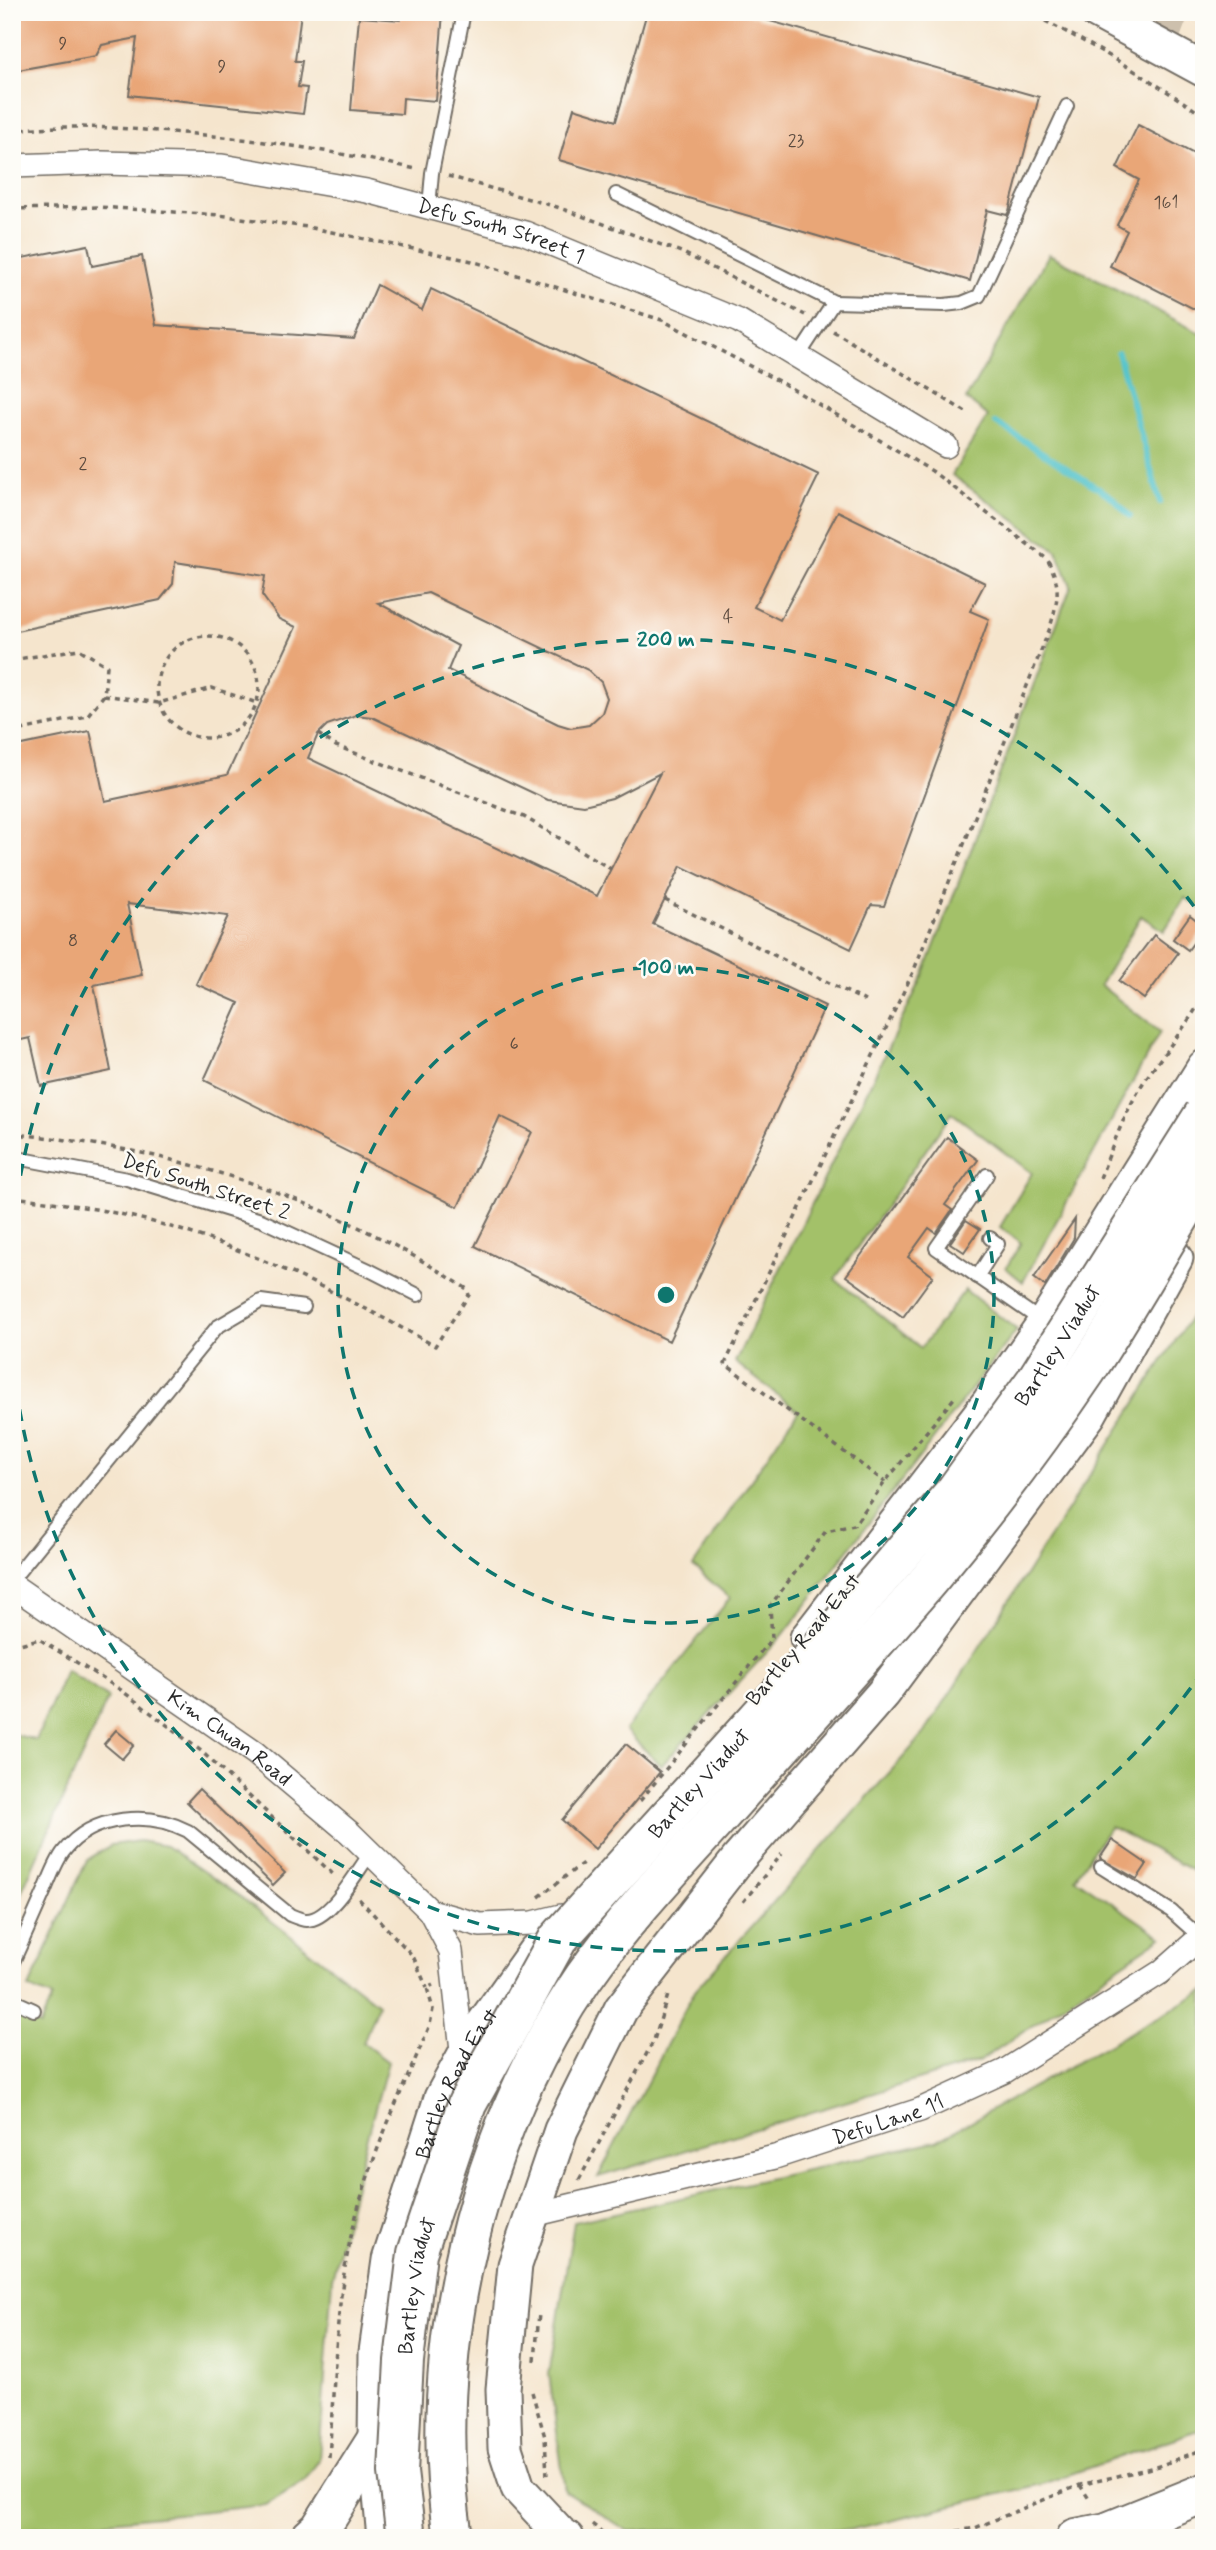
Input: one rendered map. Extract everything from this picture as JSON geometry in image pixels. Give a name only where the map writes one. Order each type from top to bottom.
[{"type":"highway","name":"Bartley Viaduct","points":[[405,2538],[398,2472],[404,2361],[417,2253],[467,2104],[558,1939],[813,1657],[956,1490],[1036,1380],[1204,1114]]},
{"type":"highway","name":"Bartley Viaduct","points":[[453,2538],[446,2429],[452,2337],[463,2269],[481,2198],[502,2136],[553,2027],[591,1968],[649,1894],[933,1575],[1003,1487],[1087,1369],[1204,1177]]},
{"type":"highway","points":[[310,2538],[320,2529],[375,2442]]},
{"type":"highway","points":[[1076,2538],[1107,2532],[1204,2493]]},
{"type":"main road","points":[[1097,12],[1204,70]]},
{"type":"main road","name":"Bartley Road East","points":[[384,2538],[375,2442],[376,2352],[389,2260],[441,2098],[476,2034],[546,1933],[802,1644],[989,1402],[1044,1323],[1204,1067]]},
{"type":"main road","points":[[576,2528],[560,2533],[518,2488],[505,2448],[503,2389],[515,2265],[561,2130],[621,2009],[739,1858],[883,1693],[1089,1415],[1204,1210]]},
{"type":"main road","points":[[893,1527],[920,1517],[951,1527],[961,1547],[960,1589]]},
{"type":"main road","points":[[524,1966],[560,1981],[592,2003],[611,2029]]},
{"type":"street","name":"Defu South Street 1","points":[[12,166],[102,163],[222,166],[367,191],[525,233],[738,321],[946,446]]},
{"type":"street","name":"Kim Chuan Road","points":[[12,1583],[255,1753],[350,1833],[430,1911]]},
{"type":"street","points":[[430,1911],[480,1925],[533,1923],[561,1916]]},
{"type":"street","points":[[430,1911],[451,1951],[463,2059]]},
{"type":"street","name":"Defu Lane 11","points":[[531,2215],[775,2157],[920,2110],[1005,2071],[1161,1972],[1202,1936]]},
{"type":"lane","points":[[429,207],[432,173],[464,12]]},
{"type":"lane","points":[[615,194],[834,302],[944,305],[962,303],[979,296],[1067,106]]},
{"type":"lane","points":[[798,357],[834,302]]},
{"type":"lane","name":"Defu South Street 2","points":[[12,1157],[127,1179],[261,1220],[418,1296]]},
{"type":"lane","points":[[987,1175],[936,1248],[1044,1323]]},
{"type":"lane","points":[[977,1277],[998,1244],[990,1238]]},
{"type":"lane","points":[[12,1583],[217,1327],[261,1301],[304,1307]]},
{"type":"lane","points":[[12,1965],[64,1851],[83,1835],[104,1824],[126,1819],[172,1823],[188,1832],[290,1915],[307,1921],[327,1911],[370,1853]]},
{"type":"lane","points":[[1101,1867],[1171,1911],[1202,1936]]},
{"type":"lane","points":[[12,2000],[34,2010]]},
{"type":"path","points":[[1027,12],[1140,72],[1204,116]]},
{"type":"path","points":[[12,209],[100,207],[219,215],[307,227],[472,261],[662,320],[784,384],[932,471],[1047,559],[1056,575],[1059,598],[1050,628],[914,970],[725,1364],[885,1482]]},
{"type":"path","points":[[216,635],[234,641],[247,653],[257,668],[260,686],[258,704],[250,718],[238,729],[224,736],[208,739],[192,736],[178,729],[167,718],[159,703],[157,687],[160,670],[168,654],[182,642],[198,636],[216,635]]},
{"type":"path","points":[[12,660],[79,649],[107,666],[104,695],[87,716],[12,732]]},
{"type":"path","points":[[104,695],[159,703],[212,688],[258,704]]},
{"type":"path","points":[[318,734],[336,746],[524,817],[611,869]]},
{"type":"path","points":[[664,900],[865,1001]]},
{"type":"path","points":[[1097,1187],[1114,1140],[1144,1081],[1191,1019],[1204,995]]},
{"type":"path","points":[[12,1197],[104,1211],[203,1237],[289,1271],[366,1308],[435,1346]]},
{"type":"path","points":[[634,1808],[772,1638],[770,1606],[826,1531],[854,1525],[885,1482],[956,1397]]},
{"type":"path","points":[[12,1646],[40,1639],[121,1690],[201,1751],[347,1886],[413,1956],[427,1988]]},
{"type":"path","points":[[736,1909],[789,1846]]},
{"type":"path","points":[[565,2206],[648,2052],[668,1995]]},
{"type":"path","points":[[532,2371],[538,2342],[539,2309]]},
{"type":"path","points":[[531,2386],[545,2437],[548,2485]]},
{"type":"path","points":[[917,2538],[975,2528],[1080,2484],[1159,2466],[1204,2449]]},
{"type":"path","points":[[1080,2484],[1089,2499]]},
{"type":"path","points":[[576,2528],[609,2538]]},
{"type":"green space","points":[[1049,254],[1204,335],[1204,910],[1185,898],[1164,931],[1141,916],[1100,985],[1160,1032],[1023,1282],[1006,1268],[1021,1243],[1000,1227],[1032,1173],[952,1113],[835,1279],[921,1348],[965,1290],[1017,1330],[783,1635],[661,1766],[625,1730],[730,1598],[693,1566],[798,1411],[735,1362],[923,976],[1071,586],[1057,551],[952,475],[988,416],[966,399]]},
{"type":"green space","points":[[1204,1296],[1204,1877],[1110,1826],[1075,1878],[1162,1937],[980,2061],[598,2177],[695,1990],[924,1734]]},
{"type":"green space","points":[[66,1670],[108,1698],[12,1913],[12,1734],[36,1740]]},
{"type":"green space","points":[[139,1841],[166,1846],[242,1898],[378,2004],[363,2043],[388,2062],[332,2279],[319,2460],[305,2480],[266,2505],[12,2531],[12,2015],[40,2026],[52,1997],[29,1988],[87,1860],[111,1845]]},
{"type":"green space","points":[[1204,1991],[1204,2428],[1042,2484],[849,2530],[628,2531],[565,2491],[549,2374],[574,2222],[936,2141]]},
{"type":"building","points":[[12,12],[301,12],[295,61],[302,61],[298,87],[307,88],[303,114],[129,95],[137,38],[102,45],[96,56],[12,71]]},
{"type":"building","points":[[401,12],[443,12],[436,101],[403,98],[402,114],[351,110],[359,17],[400,20]]},
{"type":"building","points":[[647,12],[738,12],[1039,97],[1009,211],[1007,215],[987,210],[970,281],[559,160],[574,108],[616,121]]},
{"type":"building","points":[[1138,125],[1204,159],[1204,296],[1196,310],[1110,266],[1127,231],[1117,225],[1139,180],[1117,168]]},
{"type":"building","points":[[88,245],[92,266],[142,256],[156,325],[354,339],[377,285],[422,310],[431,289],[819,475],[754,607],[780,620],[838,511],[985,583],[970,611],[989,619],[884,906],[871,905],[851,949],[681,866],[653,924],[825,1006],[669,1341],[475,1246],[532,1132],[500,1116],[458,1207],[204,1080],[239,1003],[196,984],[228,916],[127,904],[142,975],[94,985],[111,1071],[41,1086],[30,1038],[12,1042],[12,747],[90,731],[105,801],[227,775],[296,627],[279,619],[262,595],[265,576],[175,562],[173,584],[160,600],[12,632],[12,260]],"holes":[[[428,593],[588,670],[601,682],[607,698],[602,713],[589,725],[571,728],[448,670],[458,646],[378,603]],[[356,715],[372,717],[548,800],[584,805],[612,798],[660,773],[597,896],[308,758],[318,734],[327,725]]]},
{"type":"building","points":[[1190,915],[1204,928],[1188,950],[1173,939]]},
{"type":"building","points":[[1154,935],[1178,953],[1144,999],[1119,981]]},
{"type":"building","points":[[947,1137],[978,1160],[945,1205],[952,1210],[936,1233],[929,1228],[908,1257],[933,1276],[903,1317],[846,1276]]},
{"type":"building","points":[[1075,1219],[1074,1238],[1045,1286],[1034,1278]]},
{"type":"building","points":[[966,1220],[980,1229],[964,1252],[950,1243]]},
{"type":"building","points":[[116,1730],[134,1745],[122,1759],[104,1744]]},
{"type":"building","points":[[626,1744],[660,1772],[595,1849],[562,1820]]},
{"type":"building","points":[[199,1789],[285,1873],[273,1885],[187,1802]]},
{"type":"building","points":[[1112,1840],[1147,1864],[1137,1879],[1100,1858]]},
{"type":"waterway","points":[[1118,353],[1160,502]]},
{"type":"waterway","points":[[996,423],[1112,497],[1130,516]]},
{"type":"tunnel","points":[[1144,26],[1204,49]]}]
